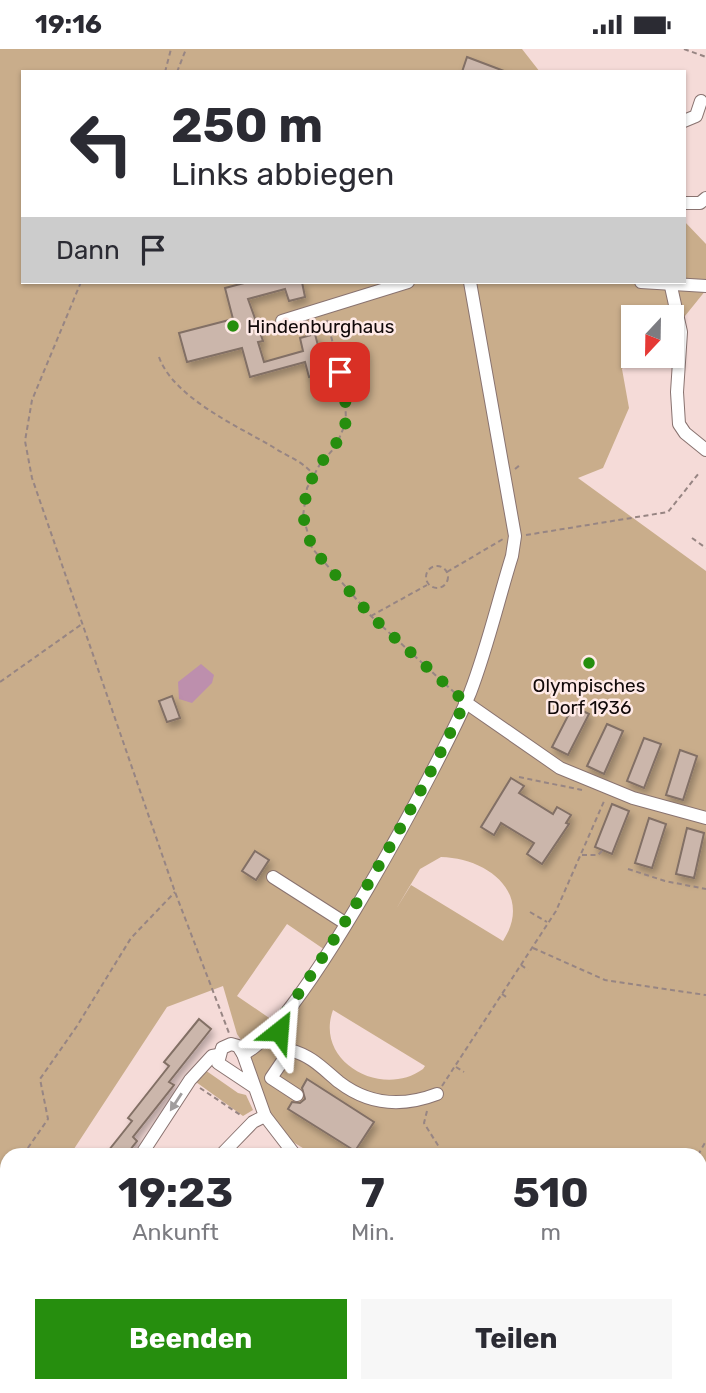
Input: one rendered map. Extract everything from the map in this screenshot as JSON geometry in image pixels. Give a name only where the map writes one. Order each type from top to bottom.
[{"type":"street","points":[[686,120],[696,116],[701,101]]},
{"type":"street","points":[[686,207],[706,198]]},
{"type":"street","points":[[282,321],[402,284]]},
{"type":"street","points":[[243,1053],[278,1024],[345,923],[433,771],[465,702],[508,569],[515,536],[470,284]]},
{"type":"street","points":[[670,284],[681,332],[677,402],[680,424],[685,433],[706,450]]},
{"type":"street","points":[[682,284],[706,286]]},
{"type":"street","points":[[465,702],[560,768],[610,789],[706,818]]},
{"type":"street","points":[[273,877],[345,923]]},
{"type":"street","points":[[254,1087],[218,1063],[222,1048],[231,1044],[238,1046],[243,1053],[265,1116],[290,1148]]},
{"type":"street","points":[[297,1095],[271,1078],[289,1050],[311,1057],[341,1084],[361,1095],[392,1104],[414,1103],[437,1094]]},
{"type":"street","points":[[146,1148],[190,1080],[212,1056],[218,1055]]},
{"type":"street","points":[[228,1148],[253,1122],[265,1116]]},
{"type":"path","points":[[166,70],[171,49]]},
{"type":"path","points":[[178,70],[186,49]]},
{"type":"path","points":[[684,49],[706,57]]},
{"type":"path","points":[[80,284],[32,400],[25,441],[32,478],[175,892],[231,1044]]},
{"type":"path","points":[[324,310],[345,392],[346,422],[335,446],[307,488],[303,516],[312,548],[371,616],[465,702]]},
{"type":"path","points":[[159,357],[164,372],[188,395],[276,449],[301,460],[314,475]]},
{"type":"path","points":[[447,572],[503,539],[667,512],[698,473]]},
{"type":"path","points":[[692,538],[706,548]]},
{"type":"path","points":[[431,568],[442,568],[447,572],[448,578],[443,587],[432,588],[428,584],[426,573],[431,568]]},
{"type":"path","points":[[371,616],[428,584]]},
{"type":"path","points":[[0,683],[83,623]]},
{"type":"path","points":[[519,777],[582,790]]},
{"type":"path","points":[[440,1148],[424,1123],[428,1108],[556,911],[610,789]]},
{"type":"path","points":[[580,856],[598,855],[603,850]]},
{"type":"path","points":[[628,869],[665,881],[706,889]]},
{"type":"path","points":[[28,1148],[48,1119],[40,1079],[77,1026],[131,938],[175,892]]},
{"type":"path","points":[[530,912],[548,922]]},
{"type":"path","points":[[532,948],[605,980],[633,987],[706,995]]},
{"type":"path","points":[[521,965],[528,970]]},
{"type":"path","points":[[502,994],[509,999]]},
{"type":"path","points":[[455,1066],[464,1072]]},
{"type":"path","points":[[190,1080],[218,1103],[253,1122]]},
{"type":"shaded area","points":[[0,49],[522,49],[538,70],[21,70],[21,284],[686,284],[686,223],[706,244],[706,290],[684,317],[684,305],[621,305],[621,368],[629,408],[603,468],[578,478],[706,571],[706,1148],[303,1148],[285,1137],[264,1101],[249,1051],[237,1034],[223,986],[167,1007],[75,1148],[0,1148]],"holes":[[[441,857],[474,864],[501,881],[509,894],[513,908],[511,924],[503,941],[411,885],[396,909],[420,869]],[[287,924],[328,952],[278,1024],[237,996]],[[333,1010],[425,1066],[407,1077],[389,1080],[371,1077],[356,1070],[342,1059],[333,1045],[330,1029]]]},
{"type":"shaded area","points":[[201,664],[214,675],[212,683],[192,703],[179,699],[178,682]]},
{"type":"shaded area","points":[[205,1070],[238,1093],[246,1095],[253,1110],[243,1116],[196,1082]]},
{"type":"building","points":[[467,57],[501,70],[463,70]]},
{"type":"building","name":"Hindenburghaus","points":[[240,284],[302,284],[305,297],[289,301],[285,289],[248,299],[263,341],[258,342],[264,362],[303,351],[300,338],[315,334],[325,373],[309,377],[305,362],[250,377],[242,348],[187,362],[179,333],[233,319],[225,288]]},
{"type":"building","points":[[172,696],[180,718],[167,722],[159,701]]},
{"type":"building","points":[[573,706],[589,714],[568,755],[552,747]]},
{"type":"building","points":[[607,724],[623,731],[604,774],[587,766]]},
{"type":"building","points":[[644,738],[661,744],[644,788],[627,781]]},
{"type":"building","points":[[680,750],[697,756],[683,800],[666,795]]},
{"type":"building","points":[[511,778],[524,786],[519,793],[553,814],[557,807],[571,815],[566,823],[569,824],[542,864],[527,854],[534,843],[501,823],[494,835],[481,827]]},
{"type":"building","points":[[612,804],[629,811],[612,854],[595,847]]},
{"type":"building","points":[[649,818],[666,824],[652,868],[635,863]]},
{"type":"building","points":[[687,828],[704,833],[694,878],[676,874]]},
{"type":"building","points":[[255,851],[269,860],[256,880],[242,871]]},
{"type":"building","points":[[199,1019],[211,1029],[169,1082],[174,1085],[133,1137],[137,1141],[132,1148],[111,1148],[132,1121],[128,1118],[169,1066],[164,1062]]},
{"type":"building","points":[[307,1079],[374,1122],[357,1148],[350,1148],[288,1109],[292,1102],[300,1103],[305,1099],[302,1088]]},
{"type":"place","name":"Hindenburghaus","points":[[233,326]]},
{"type":"place","name":"Olympisches Dorf 1936","points":[[589,663]]},
{"type":"route","points":[[279,1031],[278,1024],[328,952],[388,853],[433,771],[465,702],[371,616],[340,584],[312,548],[303,516],[307,488],[320,464],[335,446],[346,422],[345,392],[340,372]]}]
